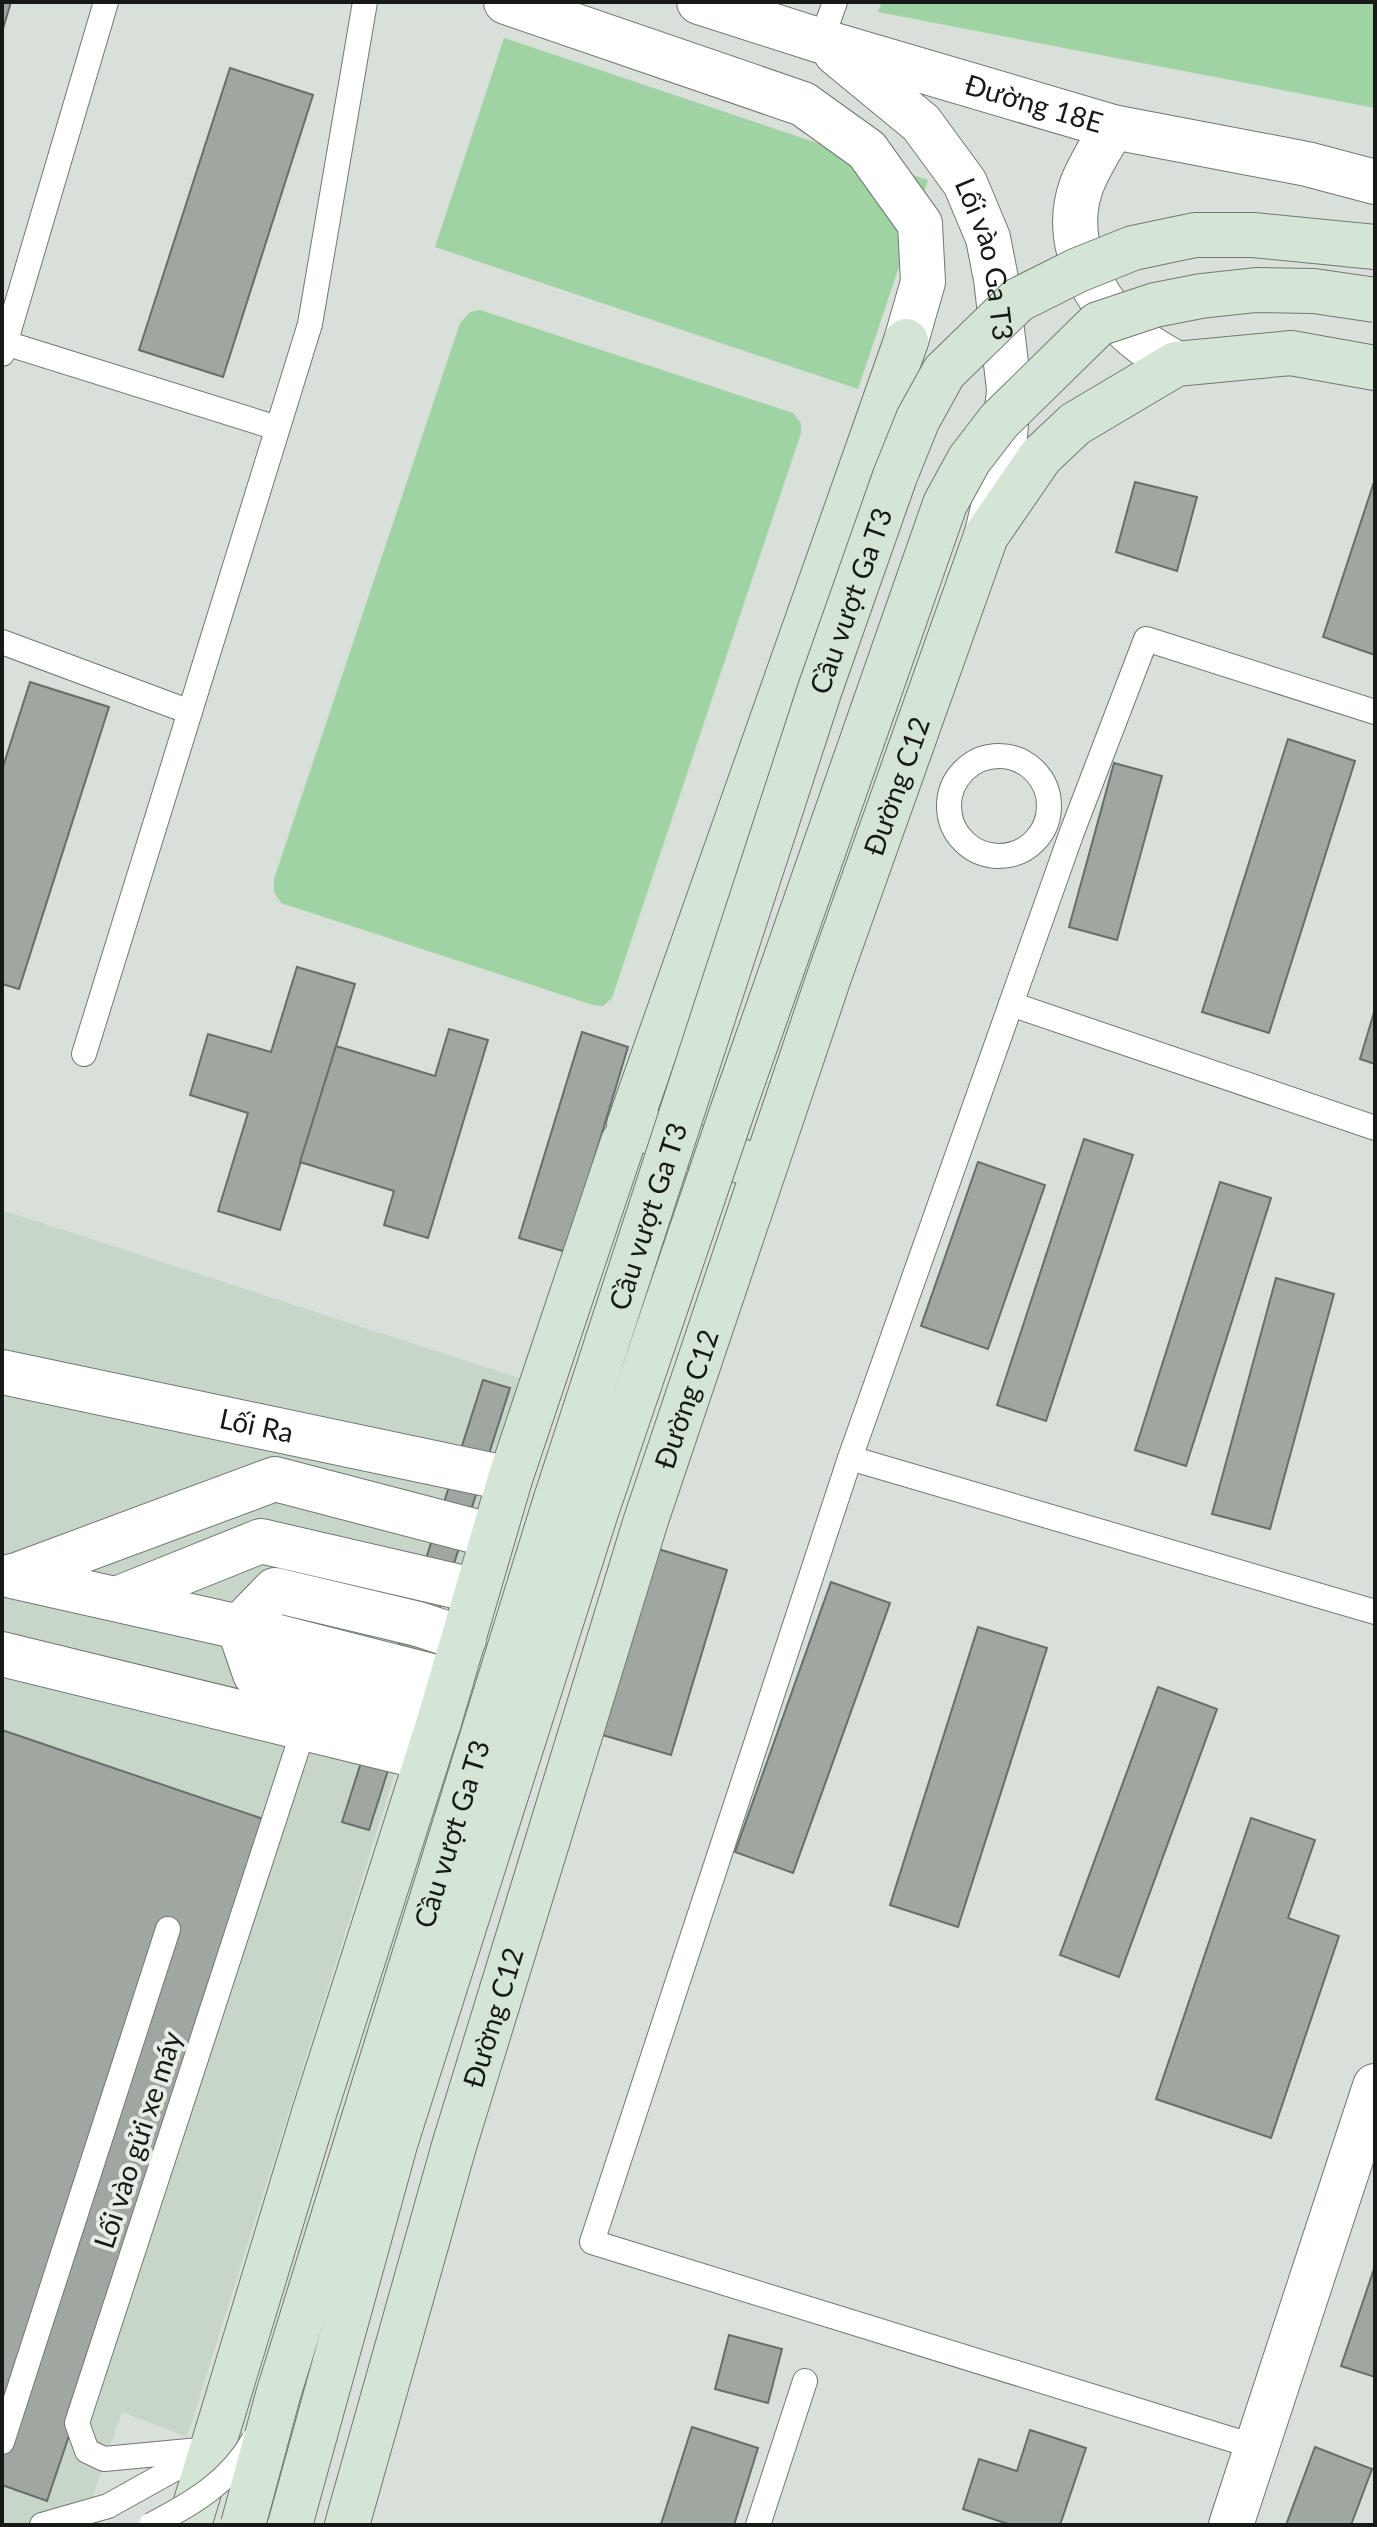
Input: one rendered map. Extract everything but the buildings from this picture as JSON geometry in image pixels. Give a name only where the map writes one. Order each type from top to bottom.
[{"type":"main road","name":"Cầu vượt Ga T3","points":[[243,2525],[278,2395],[555,1502],[820,689],[918,419],[944,372],[1018,300],[1078,270],[1133,248],[1195,235],[1253,235],[1375,247]]},
{"type":"main road","name":"Cầu vượt Ga T3","points":[[290,2525],[396,2141],[596,1512],[754,1048],[945,504],[969,460],[999,421],[1098,324],[1155,305],[1256,290],[1314,291],[1375,300]]},
{"type":"main road","points":[[189,2525],[210,2449],[464,1639],[510,1479],[626,1134],[906,341]]},
{"type":"main road","points":[[1176,364],[1291,353],[1375,368]]},
{"type":"main road","name":"Đường C12","points":[[346,2525],[454,2146],[646,1520],[764,1169],[986,536],[1041,456],[1075,424],[1176,364]]},
{"type":"main road","points":[[626,1134],[764,1169]]},
{"type":"main road","points":[[510,1479],[646,1520]]},
{"type":"main road","points":[[464,1639],[595,1681]]},
{"type":"main road","points":[[210,2449],[346,2525]]},
{"type":"street","points":[[506,2],[803,104],[867,150],[920,224],[923,282],[906,341]]},
{"type":"street","name":"Đường 18E","points":[[699,2],[828,22],[1113,127],[1307,164],[1375,182]]},
{"type":"street","name":"Lối vào Ga T3","points":[[828,22],[921,123],[965,183],[988,238],[1009,389],[1002,470],[986,536]]},
{"type":"street","points":[[1113,127],[1080,188],[1076,223],[1079,252],[1091,285],[1111,312],[1140,341],[1176,364]]},
{"type":"street","name":"Lối Ra","points":[[2,1372],[510,1479]]},
{"type":"street","name":"Lối Ra","points":[[8,1575],[275,1479],[493,1536]]},
{"type":"street","points":[[119,1598],[261,1541],[477,1591]]},
{"type":"street","name":"Lối Ra","points":[[8,1575],[119,1598],[451,1681]]},
{"type":"street","points":[[433,1740],[255,1674],[239,1627],[275,1590],[418,1624],[464,1639]]},
{"type":"street","points":[[2,1654],[304,1728],[433,1740]]},
{"type":"street","points":[[1231,2525],[1375,2086]]},
{"type":"lane","points":[[106,2],[3,346],[277,428]]},
{"type":"lane","points":[[84,1054],[310,324],[365,2]]},
{"type":"lane","points":[[1256,2447],[592,2242],[850,1458],[1072,832],[1146,639],[1375,712]]},
{"type":"lane","points":[[2,642],[190,712]]},
{"type":"lane","points":[[986,756],[1014,756],[1038,772],[1049,797],[1046,825],[1032,845],[1009,857],[984,855],[962,842],[950,819],[949,794],[962,770],[986,756]]},
{"type":"lane","points":[[1046,825],[1072,832]]},
{"type":"lane","points":[[1011,1004],[1375,1128]]},
{"type":"lane","points":[[850,1458],[1375,1612]]},
{"type":"lane","name":"Lối vào gửi xe máy","points":[[210,2449],[104,2459],[87,2451],[77,2423],[304,1728]]},
{"type":"lane","points":[[2,2442],[168,1929]]},
{"type":"lane","points":[[758,2525],[805,2381]]},
{"type":"lane","points":[[151,2525],[223,2480],[244,2456],[278,2395]]},
{"type":"lane","points":[[42,2525],[108,2506],[210,2449]]},
{"type":"shaded area","points":[[2,1210],[519,1378],[187,2437],[122,2412],[83,2525],[2,2525]]},
{"type":"green space","points":[[882,2],[1375,2],[1375,108],[878,12]]},
{"type":"green space","points":[[504,38],[928,180],[858,389],[435,247]]},
{"type":"green space","points":[[480,310],[793,413],[801,423],[801,433],[612,998],[603,1006],[281,903],[274,892],[274,879],[460,323],[470,312]]}]
